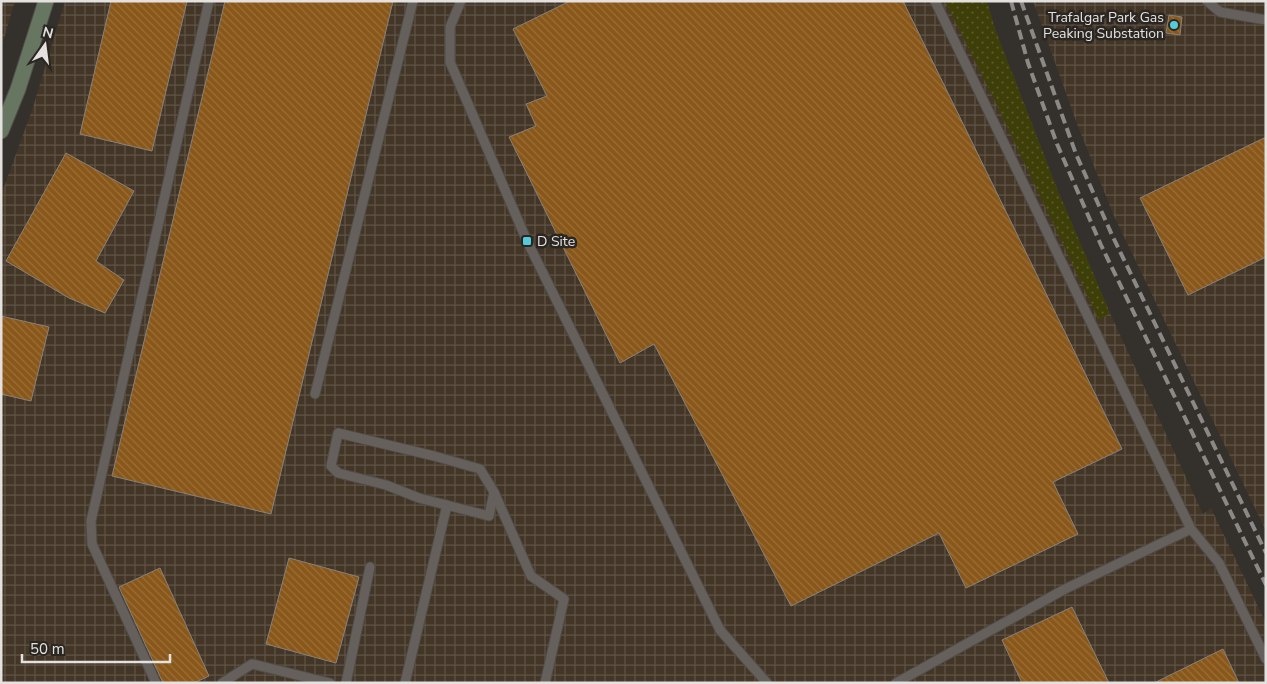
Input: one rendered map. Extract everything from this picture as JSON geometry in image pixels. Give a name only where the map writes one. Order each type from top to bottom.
[{"type":"street","points":[[1,131],[18,88],[46,1]]},
{"type":"lane","points":[[156,683],[92,544],[91,521],[209,1]]},
{"type":"lane","points":[[315,394],[413,1]]},
{"type":"lane","points":[[461,1],[450,28],[450,62],[527,241],[720,630],[767,683]]},
{"type":"lane","points":[[935,1],[1191,529],[1219,563],[1266,659]]},
{"type":"lane","points":[[1206,1],[1220,12],[1266,20]]},
{"type":"lane","points":[[494,492],[490,516],[418,498],[386,485],[338,473],[332,466],[338,433],[480,469],[494,492],[531,576],[564,599],[545,683]]},
{"type":"lane","points":[[405,683],[447,504]]},
{"type":"lane","points":[[896,683],[1065,589],[1191,529]]},
{"type":"lane","points":[[346,683],[370,566]]},
{"type":"lane","points":[[222,683],[252,664],[330,683]]},
{"type":"shaded area","points":[[1,1],[15,1],[1,49]]},
{"type":"shaded area","points":[[65,1],[987,1],[995,29],[1058,191],[1110,313],[1203,514],[1211,508],[1266,623],[1266,683],[1,683],[1,195],[33,107]]},
{"type":"shaded area","points":[[945,1],[987,1],[995,29],[1058,191],[1110,313],[1099,320],[996,103]]},
{"type":"shaded area","points":[[1033,1],[1266,1],[1266,531],[1113,214],[1077,124]]},
{"type":"building","points":[[111,1],[187,1],[152,151],[80,134]]},
{"type":"building","points":[[225,1],[393,1],[271,514],[112,476]]},
{"type":"building","points":[[570,1],[903,1],[1122,449],[1053,482],[1078,534],[966,588],[939,533],[791,606],[654,344],[620,363],[509,137],[536,126],[526,104],[547,96],[513,29]]},
{"type":"building","name":"Trafalgar Park Gas Peaking Substation","points":[[1169,15],[1182,17],[1180,35],[1166,33]]},
{"type":"building","points":[[1266,137],[1266,257],[1188,295],[1140,198]]},
{"type":"building","points":[[66,153],[134,191],[96,261],[124,280],[105,313],[69,298],[6,261]]},
{"type":"building","points":[[1,316],[49,327],[31,401],[1,394]]},
{"type":"building","points":[[289,558],[359,577],[336,663],[266,644]]},
{"type":"building","points":[[160,568],[209,676],[194,683],[163,683],[119,587]]},
{"type":"building","points":[[1072,607],[1109,683],[1022,683],[1002,640]]},
{"type":"building","points":[[1223,649],[1239,683],[1154,683]]},
{"type":"railway","points":[[1011,1],[1028,63],[1057,144],[1101,245],[1266,585]]},
{"type":"railway","points":[[1021,1],[1076,154],[1112,235],[1266,553]]},
{"type":"place","name":"Trafalgar Park Gas Peaking Substation","points":[[1174,25]]},
{"type":"place","name":"D Site","points":[[527,241]]}]
